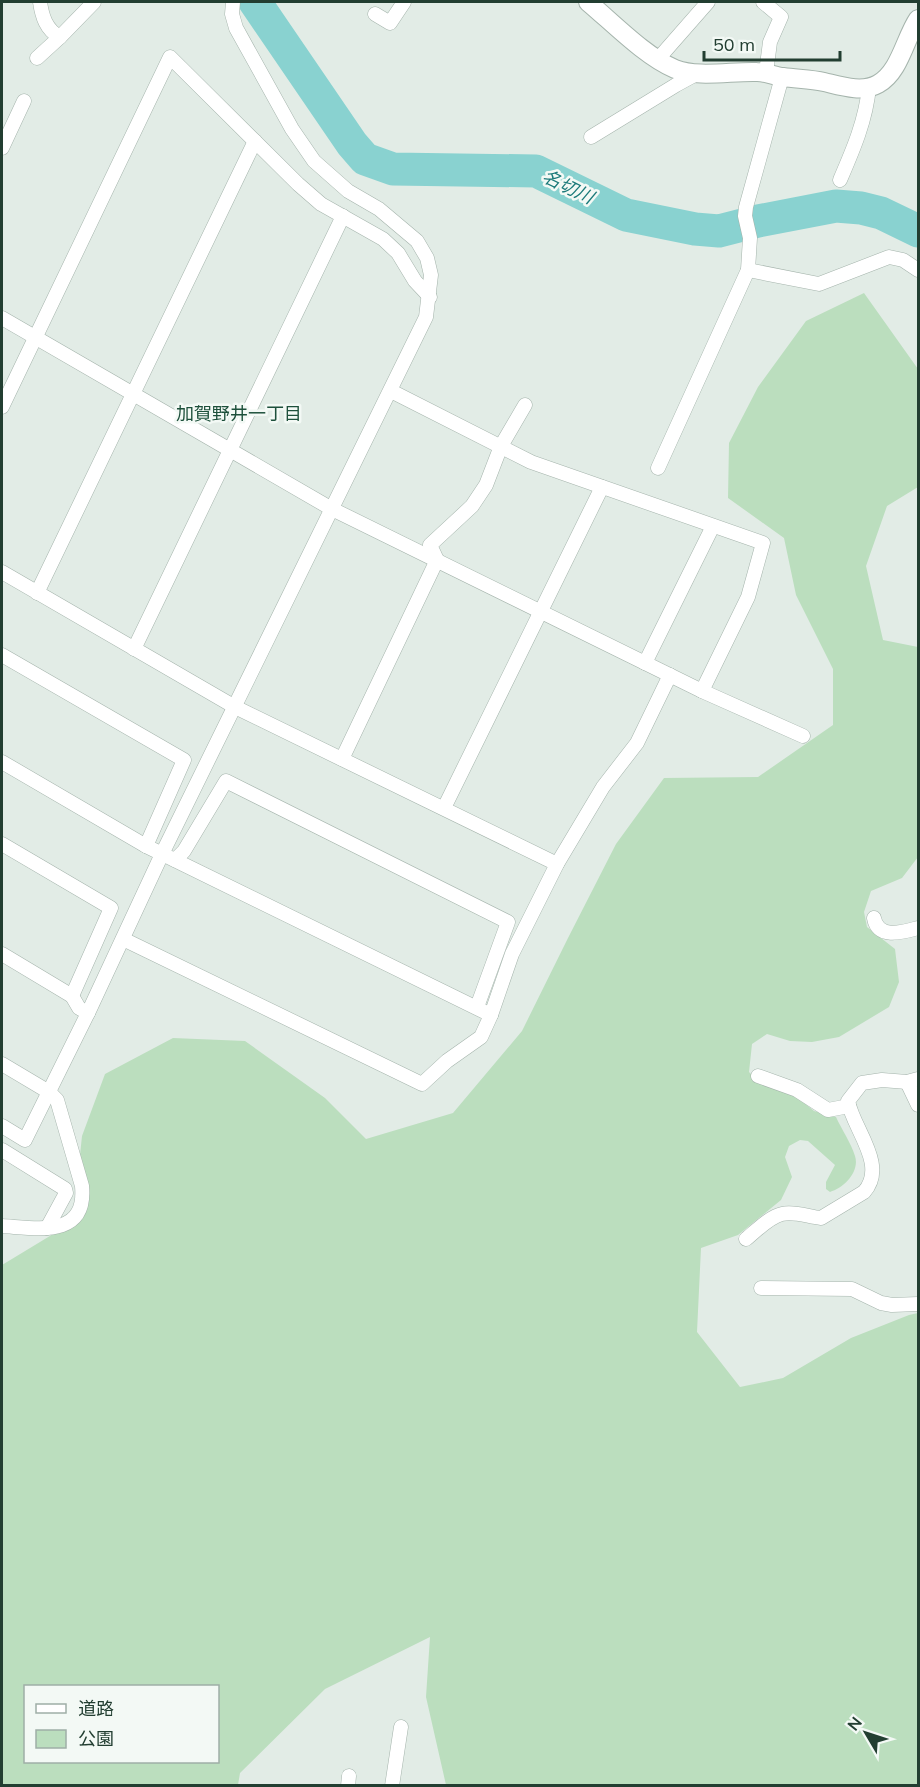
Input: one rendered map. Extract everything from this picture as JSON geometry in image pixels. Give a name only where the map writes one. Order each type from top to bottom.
[{"type":"street","points":[[40,2],[44,20],[52,32],[60,37]]},
{"type":"street","points":[[37,58],[94,2]]},
{"type":"street","points":[[2,1126],[25,1140],[88,1013],[162,854],[426,317],[431,275],[426,258],[417,241],[379,209],[348,191],[319,166],[305,149],[236,28],[232,14],[233,2]]},
{"type":"street","points":[[375,14],[390,23],[404,2]]},
{"type":"street","points":[[588,2],[658,59],[676,69],[698,74],[729,72],[774,75],[858,88],[869,87],[881,82],[888,75],[918,19]]},
{"type":"street","points":[[658,59],[708,2]]},
{"type":"street","points":[[658,468],[748,270],[750,238],[745,216],[746,207],[774,75],[770,42],[781,17],[763,2]]},
{"type":"street","points":[[2,407],[170,57],[321,204],[383,239],[398,253],[415,280],[430,297]]},
{"type":"street","points":[[591,137],[698,74]]},
{"type":"street","points":[[840,180],[864,116],[869,87]]},
{"type":"street","points":[[2,148],[24,101]]},
{"type":"street","points":[[37,593],[255,141]]},
{"type":"street","points":[[134,649],[343,216]]},
{"type":"street","points":[[748,270],[819,284],[889,257],[903,260],[918,270]]},
{"type":"street","points":[[2,318],[332,509],[702,691],[803,736]]},
{"type":"street","points":[[391,391],[531,462],[763,543],[748,597],[702,691]]},
{"type":"street","points":[[437,560],[430,545],[472,506],[486,485],[501,446],[525,405]]},
{"type":"street","points":[[444,808],[602,487]]},
{"type":"street","points":[[645,663],[713,526]]},
{"type":"street","points":[[342,759],[437,560]]},
{"type":"street","points":[[2,572],[234,707],[556,864]]},
{"type":"street","points":[[2,655],[184,760],[146,846]]},
{"type":"street","points":[[123,939],[422,1084],[447,1061],[481,1037],[512,954],[556,864],[603,787],[637,743],[670,675]]},
{"type":"street","points":[[2,762],[146,846],[491,1015]]},
{"type":"street","points":[[175,860],[184,851],[226,781],[508,922],[477,1007]]},
{"type":"street","points":[[2,844],[111,908],[72,996]]},
{"type":"street","points":[[873,918],[875,925],[882,931],[892,934],[918,928]]},
{"type":"street","points":[[2,954],[72,996],[80,1008],[88,1013]]},
{"type":"street","points":[[2,1064],[49,1092],[57,1100],[83,1196],[81,1206],[72,1221],[61,1227],[2,1226]]},
{"type":"street","points":[[758,1076],[797,1089],[828,1110],[849,1107]]},
{"type":"street","points":[[746,1239],[782,1214],[821,1218],[869,1187],[873,1170],[848,1101],[862,1083],[882,1080],[913,1081],[918,1105]]},
{"type":"street","points":[[2,1150],[65,1188],[66,1193],[47,1228]]},
{"type":"street","points":[[762,1288],[852,1289],[881,1303],[918,1304]]},
{"type":"street","points":[[392,1785],[401,1727]]},
{"type":"green space","points":[[864,293],[918,369],[918,487],[887,506],[866,566],[883,640],[918,647],[918,857],[902,878],[871,891],[864,912],[867,927],[895,949],[899,982],[889,1007],[839,1037],[812,1042],[790,1041],[767,1034],[752,1044],[749,1072],[757,1080],[791,1092],[814,1111],[836,1117],[855,1156],[853,1173],[841,1187],[830,1192],[826,1189],[826,1182],[835,1165],[808,1141],[800,1140],[789,1146],[785,1157],[792,1177],[781,1200],[738,1235],[701,1248],[697,1332],[740,1387],[783,1378],[851,1338],[918,1313],[918,1785],[446,1785],[426,1697],[430,1637],[325,1689],[240,1773],[238,1785],[2,1785],[2,1265],[73,1222],[82,1136],[105,1074],[173,1038],[245,1041],[325,1098],[366,1139],[453,1113],[522,1031],[616,844],[664,778],[758,777],[833,725],[833,669],[796,595],[784,538],[728,498],[729,443],[758,387],[806,321]]},
{"type":"waterway","name":"名切川","points":[[255,2],[352,144],[365,159],[393,169],[536,171],[626,215],[695,229],[719,231],[836,206],[861,208],[881,213],[918,231]]},
{"type":"district","name":"加賀野井一丁目","points":[[239,414]]}]
